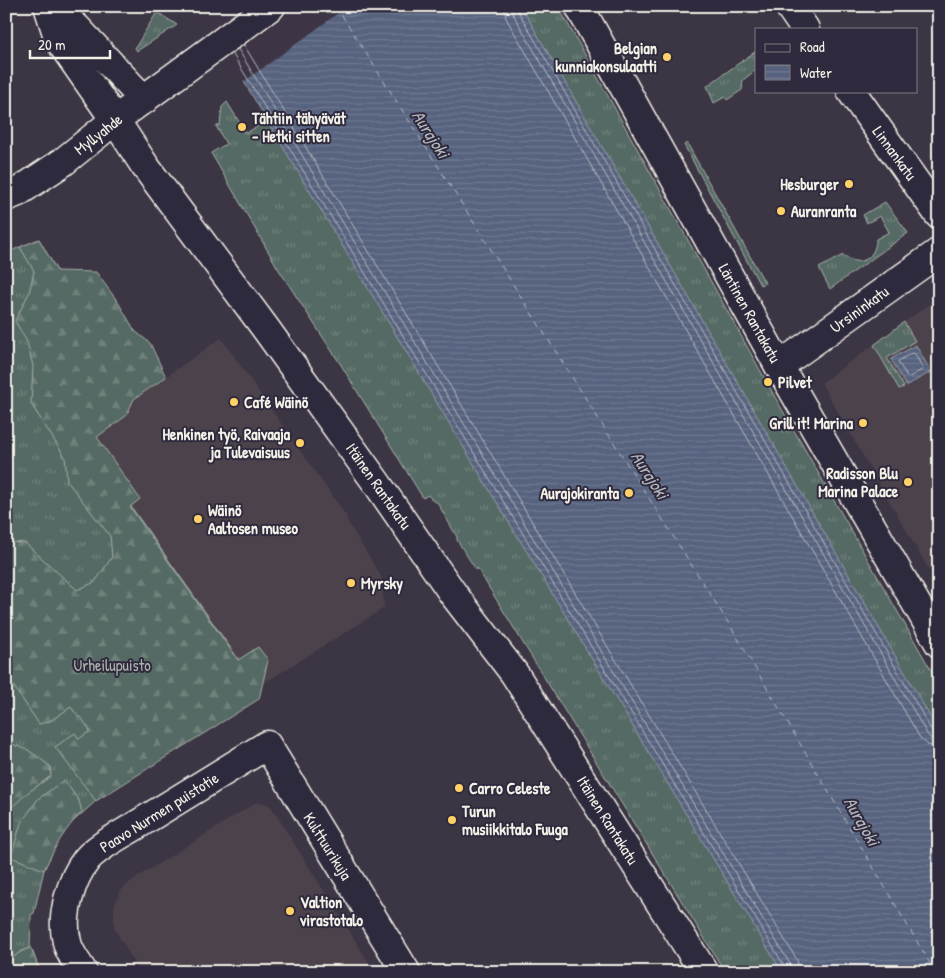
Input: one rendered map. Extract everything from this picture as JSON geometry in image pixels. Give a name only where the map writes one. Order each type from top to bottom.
[{"type":"street","name":"Itäinen Rantakatu","points":[[49,6],[76,27],[144,100]]},
{"type":"street","name":"Itäinen Rantakatu","points":[[49,6],[59,40],[159,186],[266,329],[376,482],[454,595],[514,673],[704,972]]},
{"type":"street","name":"Myllyahde","points":[[6,197],[18,192],[63,162],[115,120],[271,6]]},
{"type":"street","name":"Läntinen Rantakatu","points":[[579,6],[779,366],[939,644]]},
{"type":"street","points":[[789,6],[804,28]]},
{"type":"street","name":"Linnankatu","points":[[852,92],[939,215]]},
{"type":"street","name":"Ursininkatu","points":[[779,366],[939,252]]},
{"type":"street","name":"Paavo Nurmen puistotie","points":[[83,972],[70,952],[66,941],[65,924],[71,892],[78,872],[88,858],[112,840],[267,746]]},
{"type":"street","name":"Kulttuurikuja","points":[[267,746],[406,972]]},
{"type":"shaded area","name":"Radisson Blu Marina Palace","points":[[939,297],[939,587],[821,383]]},
{"type":"shaded area","name":"Wäinö Aaltosen museo","points":[[221,338],[347,517],[348,522],[382,578],[384,608],[258,687],[82,436]]},
{"type":"shaded area","points":[[257,802],[268,804],[272,808],[375,972],[140,972],[114,928],[114,906],[121,890],[134,879]]},
{"type":"green space","name":"Aurajokiranta","points":[[466,6],[558,6],[780,406],[939,684],[939,972],[725,972],[477,568],[476,570],[457,540],[437,502],[433,501],[428,495],[423,498],[341,365],[279,270],[211,153],[226,144],[216,126],[220,125],[222,107],[227,102],[246,133]]},
{"type":"green space","points":[[157,12],[177,25],[137,51],[135,48]]},
{"type":"green space","points":[[755,52],[755,71],[743,80],[742,90],[727,100],[725,97],[714,103],[707,86]]},
{"type":"green space","points":[[687,143],[765,283],[760,285],[684,145]]},
{"type":"green space","points":[[885,202],[908,233],[830,289],[819,268],[844,255],[855,261],[861,261],[870,256],[876,239],[889,232],[880,216],[867,223],[863,215]]},
{"type":"green space","name":"Urheilupuisto","points":[[39,239],[57,271],[82,437],[258,687],[96,801],[68,826],[44,870],[34,913],[31,915],[30,948],[40,972],[6,972],[6,253]]},
{"type":"green space","name":"Urheilupuisto","points":[[39,239],[57,271],[96,272],[118,302],[135,331],[150,343],[166,377],[134,399],[126,416],[97,437],[140,499],[130,507],[238,660],[258,647],[268,660],[259,699],[96,801],[55,747],[75,733],[79,739],[90,731],[81,717],[79,718],[71,707],[50,721],[39,724],[6,675],[6,542],[25,543],[77,590],[95,582],[112,557],[110,536],[67,481],[65,457],[31,404],[33,366],[27,342],[15,321],[29,293],[34,271],[20,247]]},
{"type":"green space","points":[[904,322],[915,341],[887,358],[904,387],[899,389],[874,345]]},
{"type":"green space","points":[[6,742],[28,750],[50,766],[51,776],[12,807],[6,831]]},
{"type":"green space","points":[[64,780],[79,801],[82,812],[60,839],[44,870],[11,857],[21,823],[38,799]]},
{"type":"green space","points":[[30,948],[40,972],[6,972],[6,962]]},
{"type":"water","name":"Aurajokiranta","points":[[193,6],[521,6],[939,732],[939,972],[782,972],[203,14]]},
{"type":"water","points":[[916,345],[931,372],[906,386],[891,359]]},
{"type":"pier","points":[[203,6],[348,6],[242,83],[201,16],[196,11]]},
{"type":"ferry route","points":[[336,6],[731,627],[935,972]]},
{"type":"place","name":"Belgian kunniakonsulaatti","points":[[667,57]]},
{"type":"place","name":"Tähtiin tähyävät - Hetki sitten","points":[[242,127]]},
{"type":"place","name":"Hesburger","points":[[849,184]]},
{"type":"place","name":"Auranranta","points":[[781,211]]},
{"type":"place","name":"Pilvet","points":[[768,382]]},
{"type":"place","name":"Café Wäinö","points":[[234,402]]},
{"type":"place","name":"Grill it! Marina","points":[[863,423]]},
{"type":"place","name":"Henkinen työ, Raivaaja ja Tulevaisuus","points":[[300,443]]},
{"type":"place","name":"Radisson Blu Marina Palace","points":[[908,482]]},
{"type":"place","name":"Aurajokiranta","points":[[629,493]]},
{"type":"place","name":"Wäinö Aaltosen museo","points":[[198,519]]},
{"type":"place","name":"Myrsky","points":[[351,583]]},
{"type":"place","name":"Carro Celeste","points":[[459,788]]},
{"type":"place","name":"Turun musiikkitalo Fuuga","points":[[452,820]]},
{"type":"place","name":"Valtion virastotalo","points":[[290,911]]},
{"type":"water label","name":"Aurajoki","points":[[431,134]]},
{"type":"water label","name":"Aurajoki","points":[[650,475]]},
{"type":"water label","name":"Aurajoki","points":[[862,821]]}]
